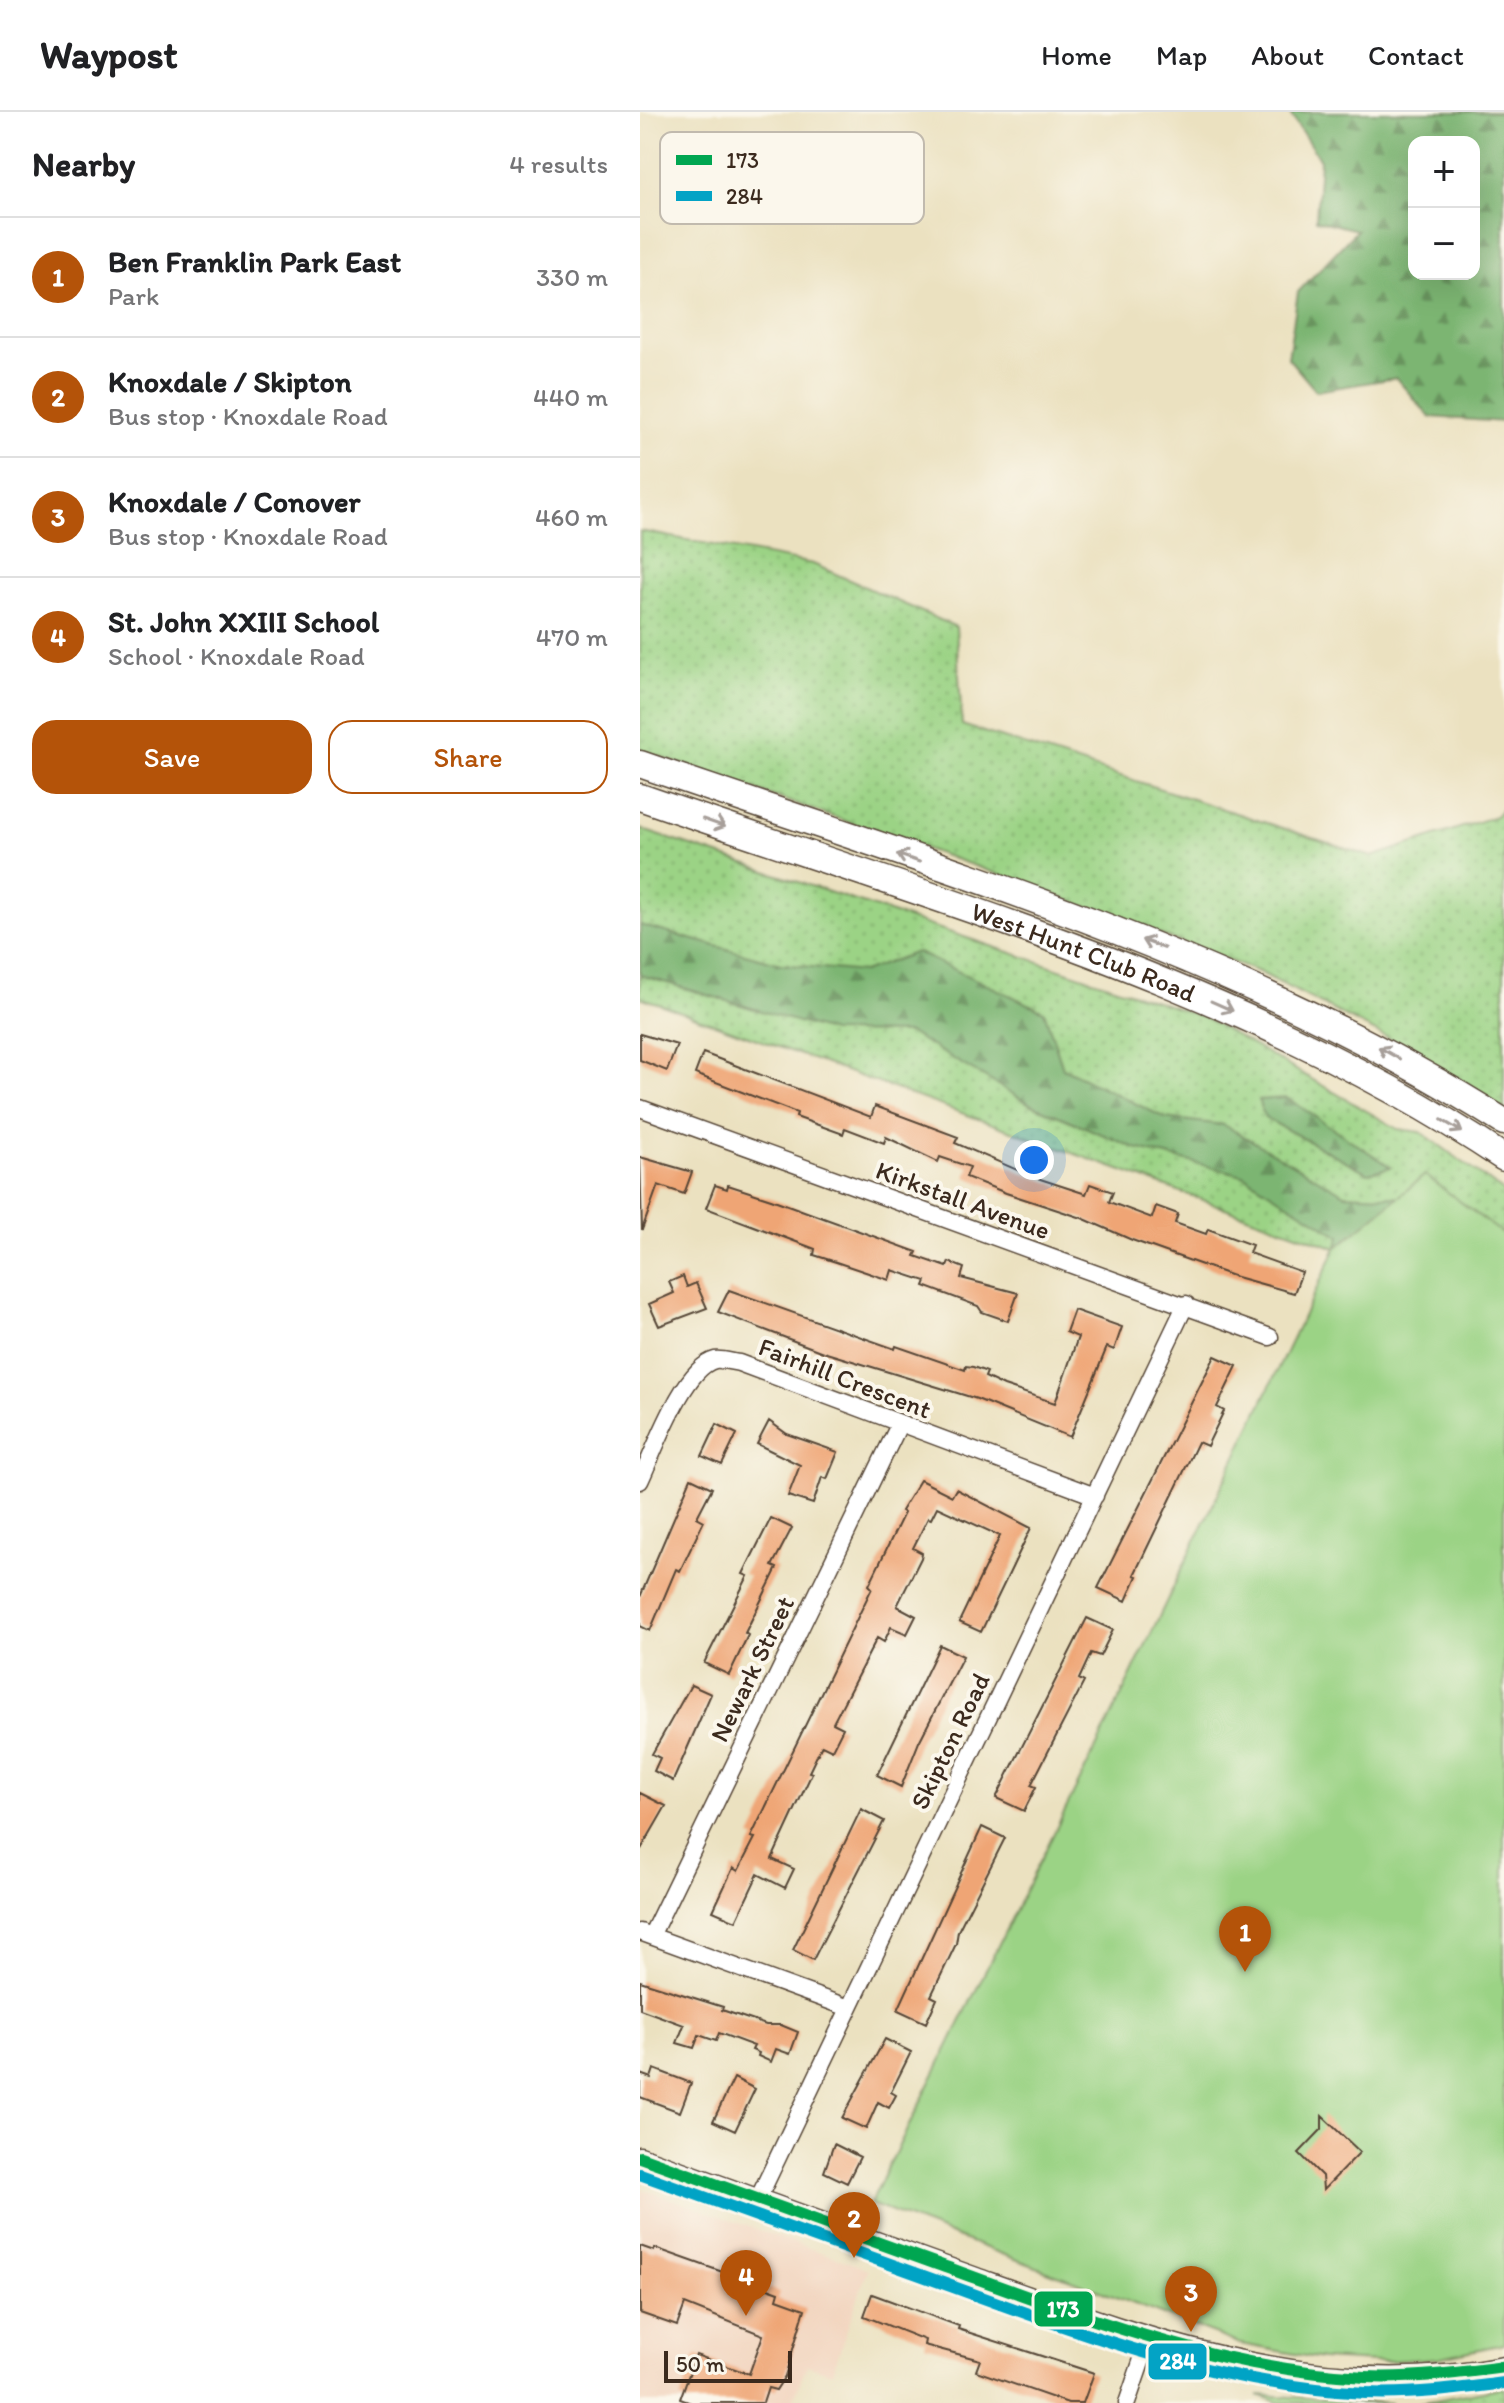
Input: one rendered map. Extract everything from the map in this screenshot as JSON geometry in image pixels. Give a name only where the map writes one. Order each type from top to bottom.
[{"type":"main road","name":"West Hunt Club Road","points":[[640,764],[1118,931],[1203,964],[1387,1052],[1504,1122]]},
{"type":"main road","name":"West Hunt Club Road","points":[[640,797],[1132,969],[1220,1005],[1357,1071],[1504,1158]]},
{"type":"street","name":"Kirkstall Avenue","points":[[640,1108],[1270,1337]]},
{"type":"street","name":"Skipton Road","points":[[758,2199],[1186,1304]]},
{"type":"street","name":"Fairhill Crescent","points":[[640,1481],[685,1386],[699,1367],[716,1360],[739,1363],[1095,1496]]},
{"type":"street","name":"Newark Street","points":[[645,1934],[899,1425]]},
{"type":"street","points":[[645,1934],[849,2008]]},
{"type":"street","points":[[640,2157],[1149,2339],[1286,2377],[1363,2385],[1449,2379],[1504,2367]]},
{"type":"street","points":[[1127,2403],[1149,2339]]},
{"type":"shaded area","points":[[640,2188],[868,2269],[832,2373],[807,2365],[792,2403],[640,2403]]},
{"type":"green space","points":[[1289,112],[1504,112],[1504,422],[1430,417],[1396,378],[1316,391],[1288,358],[1298,292],[1357,230],[1316,220],[1320,160]]},
{"type":"green space","points":[[640,531],[813,564],[956,627],[962,725],[1372,857],[1496,816],[1504,807],[1504,1110],[1407,1048],[1259,972],[1018,881],[640,750]]},
{"type":"green space","points":[[640,829],[1204,1017],[1398,1129],[1421,1132],[1504,1192],[1504,1235],[1425,1175],[1336,1248],[640,997]]},
{"type":"green space","points":[[640,925],[781,964],[863,972],[916,952],[1044,1011],[1063,1068],[1165,1118],[1224,1125],[1345,1194],[1426,1198],[1312,1328],[1340,1236],[1243,1175],[1135,1148],[1030,1104],[909,1033],[832,1032],[640,975]]},
{"type":"green space","points":[[1287,1098],[1391,1167],[1368,1173],[1265,1118],[1258,1100]]},
{"type":"green space","points":[[1425,1175],[1504,1235],[1504,2344],[1437,2358],[1374,2362],[1322,2359],[1240,2344],[870,2204],[1100,1740],[1336,1248]]},
{"type":"green space","points":[[1504,2387],[1504,2403],[1419,2403]]},
{"type":"green space","points":[[1258,2395],[1391,2403],[1280,2403]]},
{"type":"building","points":[[640,1034],[677,1045],[667,1071],[640,1060]]},
{"type":"building","points":[[703,1053],[871,1117],[875,1106],[958,1137],[955,1143],[1031,1176],[1086,1194],[1090,1184],[1113,1192],[1109,1202],[1152,1218],[1156,1206],[1178,1214],[1175,1223],[1206,1234],[1208,1229],[1252,1245],[1249,1253],[1302,1272],[1294,1293],[1233,1276],[1132,1240],[1082,1218],[1006,1193],[966,1177],[970,1167],[940,1157],[938,1162],[886,1137],[884,1143],[845,1128],[843,1134],[796,1117],[797,1113],[695,1074]]},
{"type":"building","points":[[640,1157],[692,1172],[684,1194],[658,1185],[642,1230]]},
{"type":"building","points":[[715,1185],[727,1189],[728,1185],[771,1199],[917,1252],[915,1256],[947,1267],[949,1262],[964,1268],[961,1278],[1018,1293],[1008,1321],[924,1286],[926,1281],[892,1270],[889,1280],[814,1255],[815,1249],[706,1208]]},
{"type":"building","points":[[683,1276],[687,1287],[696,1283],[707,1308],[659,1326],[649,1304],[674,1293],[669,1282]]},
{"type":"building","points":[[729,1290],[895,1349],[896,1346],[965,1370],[966,1366],[973,1367],[987,1372],[985,1377],[1004,1386],[1055,1403],[1078,1337],[1066,1332],[1074,1310],[1122,1327],[1114,1350],[1107,1347],[1070,1437],[977,1399],[823,1352],[718,1312]]},
{"type":"building","points":[[1215,1356],[1237,1366],[1217,1407],[1224,1411],[1207,1446],[1198,1442],[1134,1575],[1137,1576],[1126,1601],[1098,1588]]},
{"type":"building","points":[[769,1421],[787,1434],[838,1452],[827,1479],[822,1477],[813,1504],[788,1496],[800,1465],[757,1444]]},
{"type":"building","points":[[717,1424],[737,1434],[722,1465],[702,1456]]},
{"type":"building","points":[[691,1478],[712,1488],[697,1517],[704,1521],[680,1571],[676,1569],[650,1631],[640,1626],[640,1597]]},
{"type":"building","points":[[920,1480],[952,1496],[956,1489],[1031,1528],[981,1632],[959,1622],[1000,1536],[937,1507],[913,1548],[922,1553],[921,1558],[897,1606],[916,1616],[907,1634],[891,1627],[884,1642],[877,1638],[833,1723],[843,1728],[832,1750],[822,1745],[772,1859],[794,1869],[785,1888],[758,1874],[736,1921],[713,1911],[733,1868],[738,1871],[755,1838],[751,1837],[872,1588],[869,1585],[904,1513],[901,1511]]},
{"type":"building","points":[[771,1518],[792,1528],[772,1566],[777,1568],[745,1633],[748,1635],[729,1675],[704,1663],[748,1576],[743,1574]]},
{"type":"building","points":[[1087,1618],[1113,1630],[1100,1656],[1091,1653],[1079,1679],[1084,1682],[1031,1785],[1036,1787],[1024,1811],[996,1798]]},
{"type":"building","points":[[940,1645],[963,1656],[919,1742],[901,1787],[877,1775]]},
{"type":"building","points":[[691,1685],[711,1694],[673,1781],[654,1771],[660,1758],[652,1754]]},
{"type":"building","points":[[640,1793],[666,1806],[640,1851]]},
{"type":"building","points":[[861,1809],[884,1821],[813,1960],[793,1950]]},
{"type":"building","points":[[982,1827],[1005,1838],[958,1931],[956,1944],[931,1996],[937,1999],[926,2023],[898,2010]]},
{"type":"building","points":[[640,1981],[723,2007],[722,2010],[766,2025],[781,2025],[798,2032],[790,2054],[776,2049],[771,2062],[758,2056],[759,2053],[752,2050],[754,2046],[719,2033],[716,2041],[699,2035],[694,2048],[677,2043],[684,2025],[640,2009]]},
{"type":"building","points":[[885,2039],[911,2052],[891,2092],[896,2095],[889,2108],[878,2102],[866,2129],[842,2118]]},
{"type":"building","points":[[654,2069],[691,2083],[680,2112],[640,2097],[640,2074],[651,2078]]},
{"type":"building","points":[[734,2078],[755,2089],[735,2131],[713,2121]]},
{"type":"building","points":[[1322,2116],[1360,2152],[1323,2190],[1322,2176],[1299,2153],[1322,2129]]},
{"type":"building","points":[[834,2144],[860,2157],[847,2183],[824,2172]]},
{"type":"building","points":[[640,2246],[654,2251],[655,2248],[779,2292],[777,2299],[805,2309],[785,2376],[776,2390],[768,2388],[763,2403],[691,2403],[680,2399],[696,2355],[749,2374],[763,2335],[685,2304],[677,2326],[640,2313]]},
{"type":"building","points":[[872,2294],[959,2326],[958,2329],[1094,2373],[1083,2403],[1068,2403],[976,2371],[980,2360],[924,2345],[925,2340],[864,2316]]},
{"type":"transit line","name":"173","points":[[640,2157],[1094,2320],[1201,2351],[1310,2372],[1365,2377],[1418,2376],[1504,2367]]},
{"type":"transit line","name":"284","points":[[640,2174],[1041,2319],[1200,2368],[1255,2380],[1365,2393],[1418,2392],[1504,2383]]},
{"type":"place","name":"Ben Franklin Park East","points":[[1245,1972]]},
{"type":"place","name":"Knoxdale / Skipton","points":[[854,2258]]},
{"type":"place","name":"St. John XXIII School","points":[[746,2316]]},
{"type":"place","name":"Knoxdale / Conover","points":[[1191,2332]]}]
